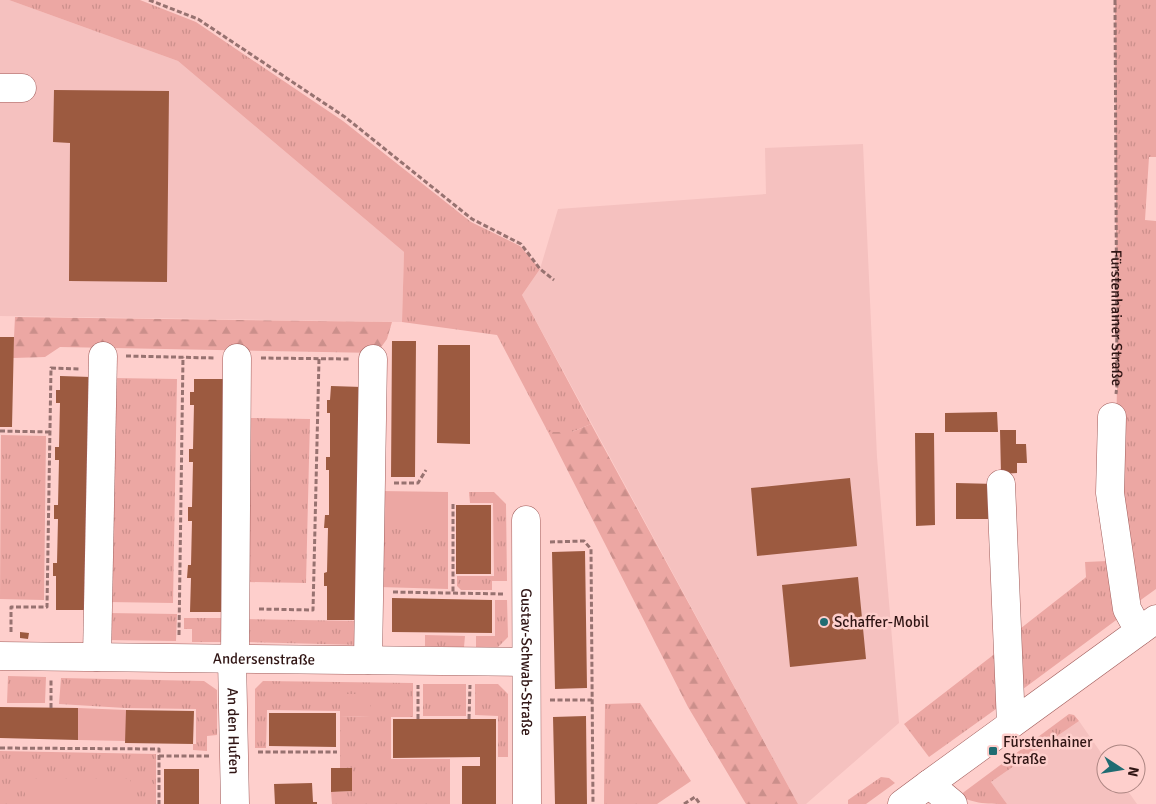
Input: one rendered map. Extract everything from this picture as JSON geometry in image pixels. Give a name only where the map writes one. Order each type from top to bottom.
[{"type":"street","name":"An den Hufen","points":[[234,804],[238,358]]},
{"type":"street","points":[[368,660],[373,359]]},
{"type":"street","points":[[97,657],[103,363]]},
{"type":"street","points":[[902,804],[1147,625],[1127,609],[1110,493],[1112,417]]},
{"type":"street","points":[[1001,484],[1011,724]]},
{"type":"street","name":"Gustav-Schwab-Straße","points":[[526,531],[527,804]]},
{"type":"street","name":"Andersenstraße","points":[[0,656],[526,662]]},
{"type":"street","points":[[928,784],[953,804]]},
{"type":"path","points":[[149,0],[198,19],[345,117],[472,219],[522,244],[540,269],[554,280]]},
{"type":"path","name":"Fürstenhainer Straße","points":[[1112,417],[1117,384],[1115,0]]},
{"type":"path","points":[[179,658],[183,357]]},
{"type":"path","points":[[11,631],[11,607],[47,607],[51,368],[183,357],[373,359]]},
{"type":"path","points":[[236,608],[314,610],[319,359]]},
{"type":"path","points":[[0,431],[50,432]]},
{"type":"path","points":[[371,483],[418,483],[426,470]]},
{"type":"path","points":[[453,504],[453,593]]},
{"type":"path","points":[[526,531],[584,541],[591,549],[593,804]]},
{"type":"path","points":[[385,592],[526,594]]},
{"type":"path","points":[[418,661],[418,719]]},
{"type":"path","points":[[469,719],[470,662]]},
{"type":"path","points":[[527,700],[592,700]]},
{"type":"path","points":[[0,748],[159,749],[159,804]]},
{"type":"path","points":[[159,756],[337,752]]},
{"type":"path","points":[[684,804],[694,796],[700,804]]},
{"type":"shaded area","points":[[0,0],[9,0],[178,61],[404,252],[402,322],[0,316]]},
{"type":"shaded area","points":[[863,144],[877,457],[899,723],[806,804],[798,804],[522,295],[540,269],[558,209],[766,194],[765,148]]},
{"type":"shaded area","points":[[1079,721],[1096,746],[1096,794],[1130,794],[1137,804],[1007,804],[991,782]]},
{"type":"green space","points":[[9,0],[140,0],[196,22],[343,121],[471,222],[520,246],[540,269],[522,295],[591,424],[572,432],[548,432],[497,335],[402,322],[404,252],[178,61]]},
{"type":"green space","points":[[1115,0],[1156,0],[1156,157],[1149,157],[1145,220],[1156,221],[1156,589],[1131,607],[1115,495],[1117,385]]},
{"type":"green space","points":[[15,317],[392,322],[387,339],[377,353],[60,347],[45,357],[13,358]]},
{"type":"green space","points":[[112,378],[177,379],[173,603],[108,602]]},
{"type":"green space","points":[[249,418],[310,419],[306,583],[247,582]]},
{"type":"green space","points":[[591,424],[798,804],[746,804],[688,707],[548,432],[572,432]]},
{"type":"green space","points":[[1,435],[46,436],[44,600],[0,599]]},
{"type":"green space","points":[[380,491],[448,492],[448,529],[380,529]]},
{"type":"green space","points":[[469,492],[494,492],[506,504],[507,581],[492,581],[492,590],[461,590],[457,586],[457,576],[494,576],[493,503],[470,503]]},
{"type":"green space","points":[[380,529],[448,529],[448,589],[379,587]]},
{"type":"green space","points":[[1108,561],[1123,615],[1015,695],[1012,635],[1086,577],[1085,562]]},
{"type":"green space","points":[[495,600],[507,600],[508,637],[498,647],[476,647],[476,636],[495,636]]},
{"type":"green space","points":[[107,613],[177,614],[176,641],[106,640]]},
{"type":"green space","points":[[184,618],[229,618],[228,642],[192,642],[192,629],[184,629]]},
{"type":"green space","points":[[242,619],[361,621],[361,645],[247,642]]},
{"type":"green space","points":[[425,635],[465,636],[464,647],[425,646]]},
{"type":"green space","points":[[1001,649],[1003,704],[929,757],[904,724]]},
{"type":"green space","points":[[8,676],[46,677],[45,703],[7,703]]},
{"type":"green space","points":[[61,678],[204,681],[217,690],[217,735],[207,736],[207,751],[193,750],[193,744],[196,744],[196,709],[125,708],[59,704]]},
{"type":"green space","points":[[263,681],[413,683],[413,717],[391,717],[391,759],[450,759],[450,804],[332,804],[331,792],[352,791],[352,768],[340,768],[340,717],[370,716],[340,694],[340,711],[267,710],[266,748],[255,748],[255,689]]},
{"type":"green space","points":[[423,684],[466,684],[466,716],[423,716]]},
{"type":"green space","points":[[475,684],[498,684],[508,694],[508,757],[498,757],[498,716],[475,715]]},
{"type":"green space","points":[[340,694],[370,694],[370,716],[340,717]]},
{"type":"green space","points":[[640,703],[691,781],[657,804],[604,804],[605,704]]},
{"type":"green space","points":[[78,708],[126,710],[126,741],[78,740]]},
{"type":"green space","points":[[1069,714],[1074,715],[1079,721],[991,782],[1007,804],[975,802],[961,795],[964,792]]},
{"type":"green space","points":[[0,751],[156,754],[156,804],[130,804],[130,779],[25,779],[25,804],[0,804]]},
{"type":"green space","points":[[881,777],[889,778],[895,783],[866,804],[848,804],[848,800]]},
{"type":"green space","points":[[25,779],[130,779],[130,804],[25,804]]},
{"type":"building","points":[[54,90],[169,91],[167,282],[69,281],[70,143],[53,142]]},
{"type":"building","points":[[0,337],[14,337],[12,427],[0,427]]},
{"type":"building","points":[[392,341],[416,341],[415,477],[391,477]]},
{"type":"building","points":[[438,345],[470,345],[470,444],[437,443]]},
{"type":"building","points":[[60,376],[91,377],[87,610],[56,610],[56,576],[53,576],[53,563],[57,563],[58,519],[54,519],[54,505],[58,505],[59,460],[55,460],[55,447],[59,447],[60,403],[56,403],[56,390],[60,390]]},
{"type":"building","points":[[194,379],[226,379],[221,612],[190,612],[191,578],[187,578],[188,565],[191,565],[192,521],[188,521],[188,507],[192,507],[193,462],[189,462],[189,449],[193,449],[194,405],[190,405],[190,392],[194,392]]},
{"type":"building","points":[[331,386],[362,387],[358,620],[327,620],[327,586],[324,586],[324,573],[327,572],[328,528],[324,528],[325,515],[329,515],[329,470],[326,470],[326,457],[330,457],[330,413],[327,413],[327,400],[330,400]]},
{"type":"building","points":[[997,412],[998,432],[945,432],[945,413]]},
{"type":"building","points":[[1000,430],[1016,430],[1016,444],[1026,444],[1027,463],[1017,463],[1017,473],[1001,474]]},
{"type":"building","points":[[915,433],[934,433],[935,525],[916,526]]},
{"type":"building","points":[[850,478],[857,546],[757,556],[751,488]]},
{"type":"building","points":[[956,483],[996,484],[996,519],[956,519]]},
{"type":"building","points":[[456,505],[491,505],[491,574],[456,574]]},
{"type":"building","points":[[585,551],[587,688],[555,689],[552,552]]},
{"type":"building","name":"Schaffer-Mobil","points":[[858,577],[866,659],[790,667],[782,585]]},
{"type":"building","points":[[392,598],[492,600],[492,633],[392,632]]},
{"type":"building","points":[[20,632],[29,633],[28,639],[20,638]]},
{"type":"building","points":[[0,707],[78,708],[78,740],[0,738]]},
{"type":"building","points":[[126,710],[194,711],[193,744],[125,743]]},
{"type":"building","points":[[269,713],[336,713],[336,747],[269,746]]},
{"type":"building","points":[[586,716],[587,804],[555,804],[553,717]]},
{"type":"building","points":[[393,719],[496,719],[496,804],[462,804],[462,766],[480,766],[480,757],[393,758]]},
{"type":"building","points":[[331,768],[352,768],[352,791],[331,792]]},
{"type":"building","points":[[164,769],[199,769],[199,804],[164,804]]},
{"type":"building","points":[[312,783],[313,802],[317,802],[317,804],[275,804],[274,784]]},
{"type":"place","name":"Schaffer-Mobil","points":[[824,622]]},
{"type":"place","name":"Fürstenhainer Straße","points":[[993,751]]}]
